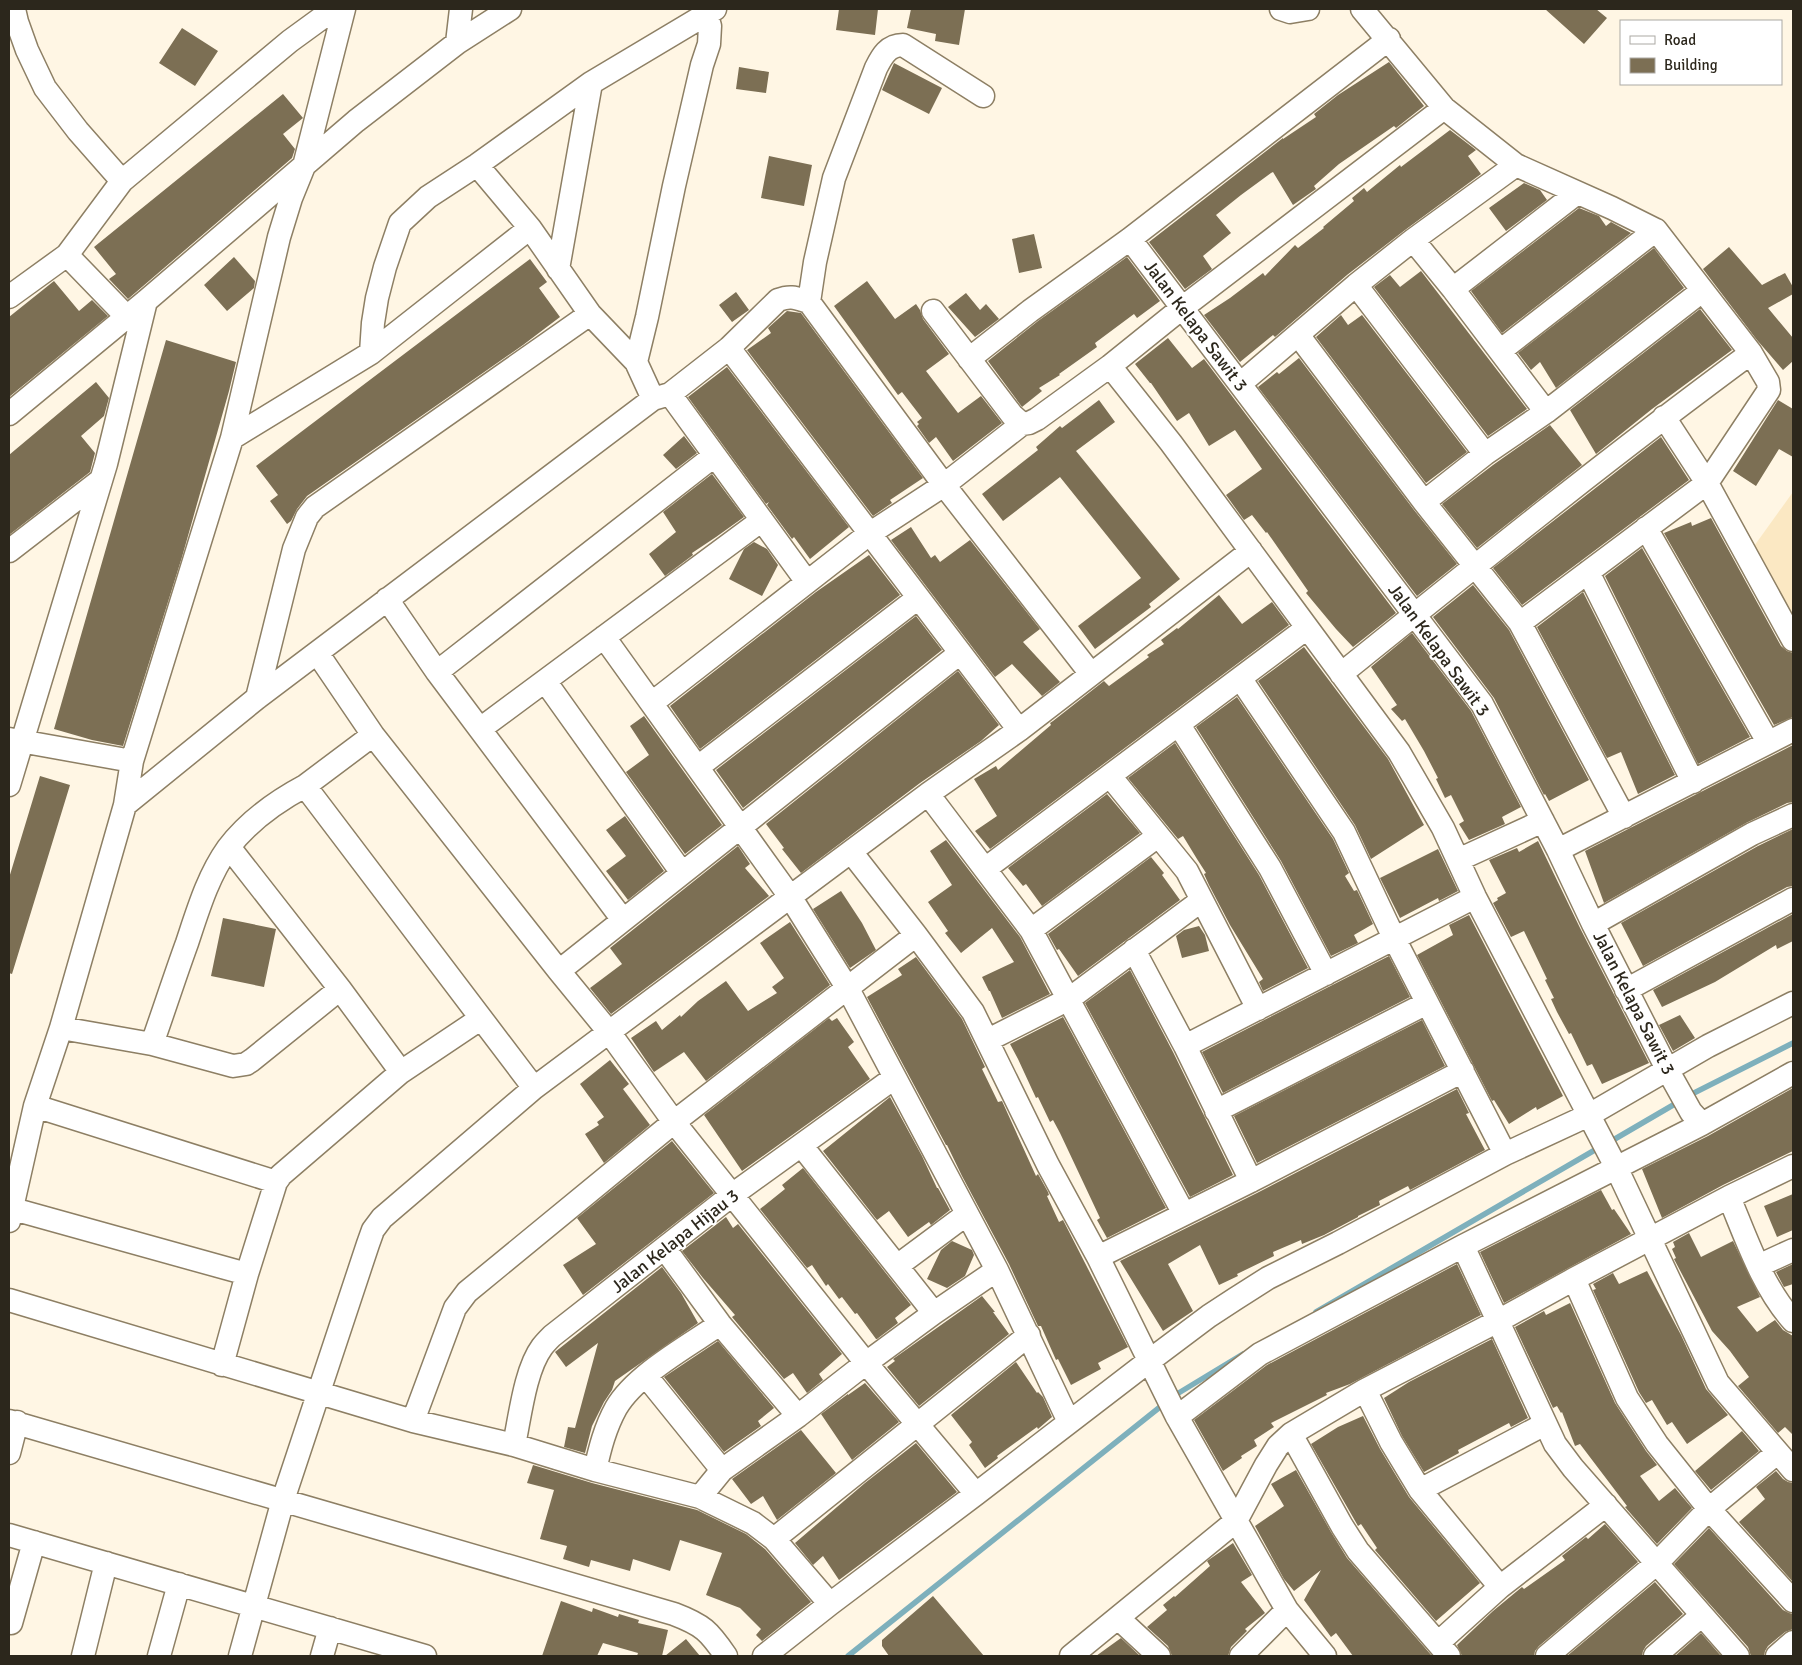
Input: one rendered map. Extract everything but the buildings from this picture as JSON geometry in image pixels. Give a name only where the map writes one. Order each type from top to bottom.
[{"type":"street","points":[[14,9],[27,50],[45,88],[78,131],[122,181]]},
{"type":"street","points":[[9,297],[67,255],[122,181],[290,41],[334,9]]},
{"type":"street","points":[[247,1274],[11,1215],[15,1164],[61,1028],[124,806],[132,762],[232,438],[279,237],[291,198],[304,166],[344,9]]},
{"type":"street","points":[[457,43],[461,9]]},
{"type":"street","points":[[9,414],[146,301],[356,121],[457,43],[510,9]]},
{"type":"street","points":[[1281,9],[1290,12],[1308,9]]},
{"type":"street","points":[[1362,9],[1389,39],[1444,108],[1516,165],[1656,230],[1751,353],[1768,382],[1769,390],[1707,483],[1520,623]]},
{"type":"street","points":[[372,352],[373,323],[377,298],[384,267],[400,223],[428,197],[477,165],[590,83],[709,10],[709,44],[702,65],[674,186],[648,317],[636,362]]},
{"type":"street","points":[[969,359],[1030,311],[1130,240],[1389,39]]},
{"type":"street","points":[[809,302],[820,238],[834,178],[873,76],[884,53],[896,45],[903,45],[983,96]]},
{"type":"street","points":[[558,269],[590,83]]},
{"type":"street","points":[[652,702],[869,534],[944,485],[1022,424],[1037,419],[1110,366],[1182,308],[1444,108]]},
{"type":"street","points":[[477,165],[530,228],[590,314],[636,362],[662,397],[714,456],[807,582]]},
{"type":"street","points":[[1240,384],[1356,285],[1413,240],[1516,165]]},
{"type":"street","points":[[1453,289],[1577,193]]},
{"type":"street","points":[[232,438],[372,352],[530,228]]},
{"type":"street","points":[[1500,351],[1656,230]]},
{"type":"street","name":"Jalan Kelapa Sawit 3","points":[[1130,240],[1482,704],[1543,820],[1626,990],[1696,1118]]},
{"type":"street","points":[[1413,240],[1453,289],[1546,412]]},
{"type":"street","points":[[67,255],[126,316]]},
{"type":"street","points":[[1356,285],[1485,454]]},
{"type":"street","points":[[1424,502],[1485,454],[1546,412],[1702,291]]},
{"type":"street","points":[[124,806],[258,698],[728,348],[778,300],[794,296],[809,302],[944,485],[1091,674]]},
{"type":"street","points":[[9,785],[15,740],[101,480],[146,301]]},
{"type":"street","points":[[933,311],[1012,415],[1022,424]]},
{"type":"street","points":[[258,698],[294,549],[307,517],[315,507],[590,314]]},
{"type":"street","points":[[1298,336],[1424,502],[1520,623],[1624,817]]},
{"type":"street","points":[[728,348],[1019,730]]},
{"type":"street","points":[[1341,674],[1664,418],[1751,353]]},
{"type":"street","points":[[1110,366],[1171,443],[1399,752],[1443,828],[1475,898],[1613,1161],[1718,1383],[1793,1470]]},
{"type":"street","points":[[1664,418],[1707,483],[1793,640]]},
{"type":"street","points":[[437,672],[714,456]]},
{"type":"street","points":[[9,550],[101,480]]},
{"type":"street","points":[[480,729],[762,520]]},
{"type":"street","points":[[1646,528],[1768,742]]},
{"type":"street","points":[[240,1656],[283,1500],[318,1392],[373,1230],[382,1218],[534,1088],[852,853],[928,794],[1019,730],[1251,551]]},
{"type":"street","points":[[1588,572],[1692,782]]},
{"type":"street","points":[[698,766],[918,598]]},
{"type":"street","points":[[388,600],[437,672],[623,920]]},
{"type":"street","points":[[985,869],[1307,628]]},
{"type":"street","points":[[604,637],[791,898],[848,989],[997,1270],[1069,1422]]},
{"type":"street","points":[[559,971],[960,653]]},
{"type":"street","points":[[318,654],[373,734],[609,1032],[674,1122],[866,1363],[976,1494]]},
{"type":"street","points":[[1240,678],[1344,832],[1394,938],[1505,1154]]},
{"type":"street","points":[[545,681],[682,873]]},
{"type":"street","points":[[1179,724],[1270,868],[1326,974]]},
{"type":"street","points":[[1558,850],[1793,730]]},
{"type":"street","points":[[152,1044],[201,903],[211,878],[229,847],[249,826],[373,734]]},
{"type":"street","points":[[15,740],[132,762]]},
{"type":"street","points":[[1110,776],[1187,871],[1258,1009]]},
{"type":"street","points":[[305,786],[534,1088]]},
{"type":"street","points":[[928,794],[1032,930],[1184,1214]]},
{"type":"street","points":[[1593,924],[1752,834],[1793,815]]},
{"type":"street","points":[[1458,860],[1543,820]]},
{"type":"street","points":[[1032,930],[1158,836]]},
{"type":"street","points":[[229,847],[340,989],[401,1072]]},
{"type":"street","points":[[852,853],[973,1012],[1048,1165],[1098,1258],[1176,1416],[1288,1610],[1324,1656]]},
{"type":"street","points":[[1185,1046],[1475,898]]},
{"type":"street","points":[[1626,990],[1793,899]]},
{"type":"street","points":[[988,1040],[1069,999],[1202,900]]},
{"type":"street","points":[[413,1420],[455,1308],[460,1300],[486,1275],[674,1122],[916,935]]},
{"type":"street","points":[[1134,950],[1185,1046],[1251,1181]]},
{"type":"street","points":[[61,1028],[152,1044],[233,1066],[246,1064],[340,989]]},
{"type":"street","points":[[1216,1111],[1427,1003]]},
{"type":"street","points":[[764,1656],[1069,1422],[1152,1366],[1209,1316],[1268,1278],[1505,1154],[1592,1122],[1672,1077],[1708,1046],[1793,1003]]},
{"type":"street","points":[[222,1365],[247,1274],[276,1182],[281,1174],[401,1072],[480,1019]]},
{"type":"street","points":[[1098,1258],[1463,1071]]},
{"type":"street","points":[[1176,1416],[1260,1354],[1463,1246],[1613,1161],[1696,1118],[1793,1072]]},
{"type":"street","name":"Jalan Kelapa Hijau 3","points":[[514,1445],[528,1378],[535,1359],[542,1347],[552,1336],[732,1195],[894,1078]]},
{"type":"street","points":[[35,1106],[276,1182]]},
{"type":"street","points":[[802,1145],[934,1313]]},
{"type":"street","points":[[1071,1656],[1236,1521],[1278,1446],[1291,1434],[1365,1390],[1729,1197],[1793,1166]]},
{"type":"street","points":[[1729,1197],[1758,1266],[1780,1306],[1793,1321]]},
{"type":"street","points":[[898,1266],[967,1214]]},
{"type":"street","points":[[1463,1246],[1555,1444],[1738,1656]]},
{"type":"street","points":[[664,1249],[720,1324],[798,1416]]},
{"type":"street","points":[[1758,1266],[1793,1250]]},
{"type":"street","points":[[700,1497],[722,1470],[798,1416],[934,1313],[997,1270]]},
{"type":"street","points":[[1574,1279],[1627,1398],[1657,1444],[1709,1509],[1793,1601]]},
{"type":"street","points":[[9,1300],[222,1365],[413,1420],[514,1445],[595,1470],[700,1497],[752,1523],[774,1539],[830,1604]]},
{"type":"street","points":[[595,1470],[602,1440],[616,1408],[626,1395],[646,1376],[720,1324]]},
{"type":"street","points":[[774,1539],[1029,1335]]},
{"type":"street","points":[[646,1376],[722,1470]]},
{"type":"street","points":[[1365,1390],[1391,1442],[1420,1490],[1500,1587]]},
{"type":"street","points":[[9,1453],[13,1422],[674,1614],[691,1620],[705,1628],[726,1656]]},
{"type":"street","points":[[1420,1490],[1545,1424]]},
{"type":"street","points":[[1291,1434],[1358,1551],[1443,1649],[1500,1587],[1606,1505]]},
{"type":"street","points":[[1547,1656],[1656,1563],[1709,1509],[1777,1453]]},
{"type":"street","points":[[9,1535],[330,1628],[401,1653],[425,1656]]},
{"type":"street","points":[[11,1623],[34,1542]]},
{"type":"street","points":[[83,1656],[106,1563]]},
{"type":"street","points":[[159,1656],[179,1584]]},
{"type":"street","points":[[1241,1656],[1288,1610]]},
{"type":"street","points":[[1655,1656],[1702,1616]]},
{"type":"street","points":[[1118,1618],[1160,1656]]},
{"type":"street","points":[[322,1656],[330,1628]]},
{"type":"street","points":[[1777,1656],[1793,1642]]},
{"type":"shaded area","points":[[1793,492],[1793,613],[1752,549]]},
{"type":"waterway","points":[[1688,1096],[1793,1043]]},
{"type":"waterway","points":[[1608,1143],[1680,1101]]},
{"type":"waterway","points":[[1316,1312],[1600,1147]]},
{"type":"waterway","points":[[1172,1397],[1243,1354]]},
{"type":"waterway","points":[[848,1656],[1165,1403]]}]
